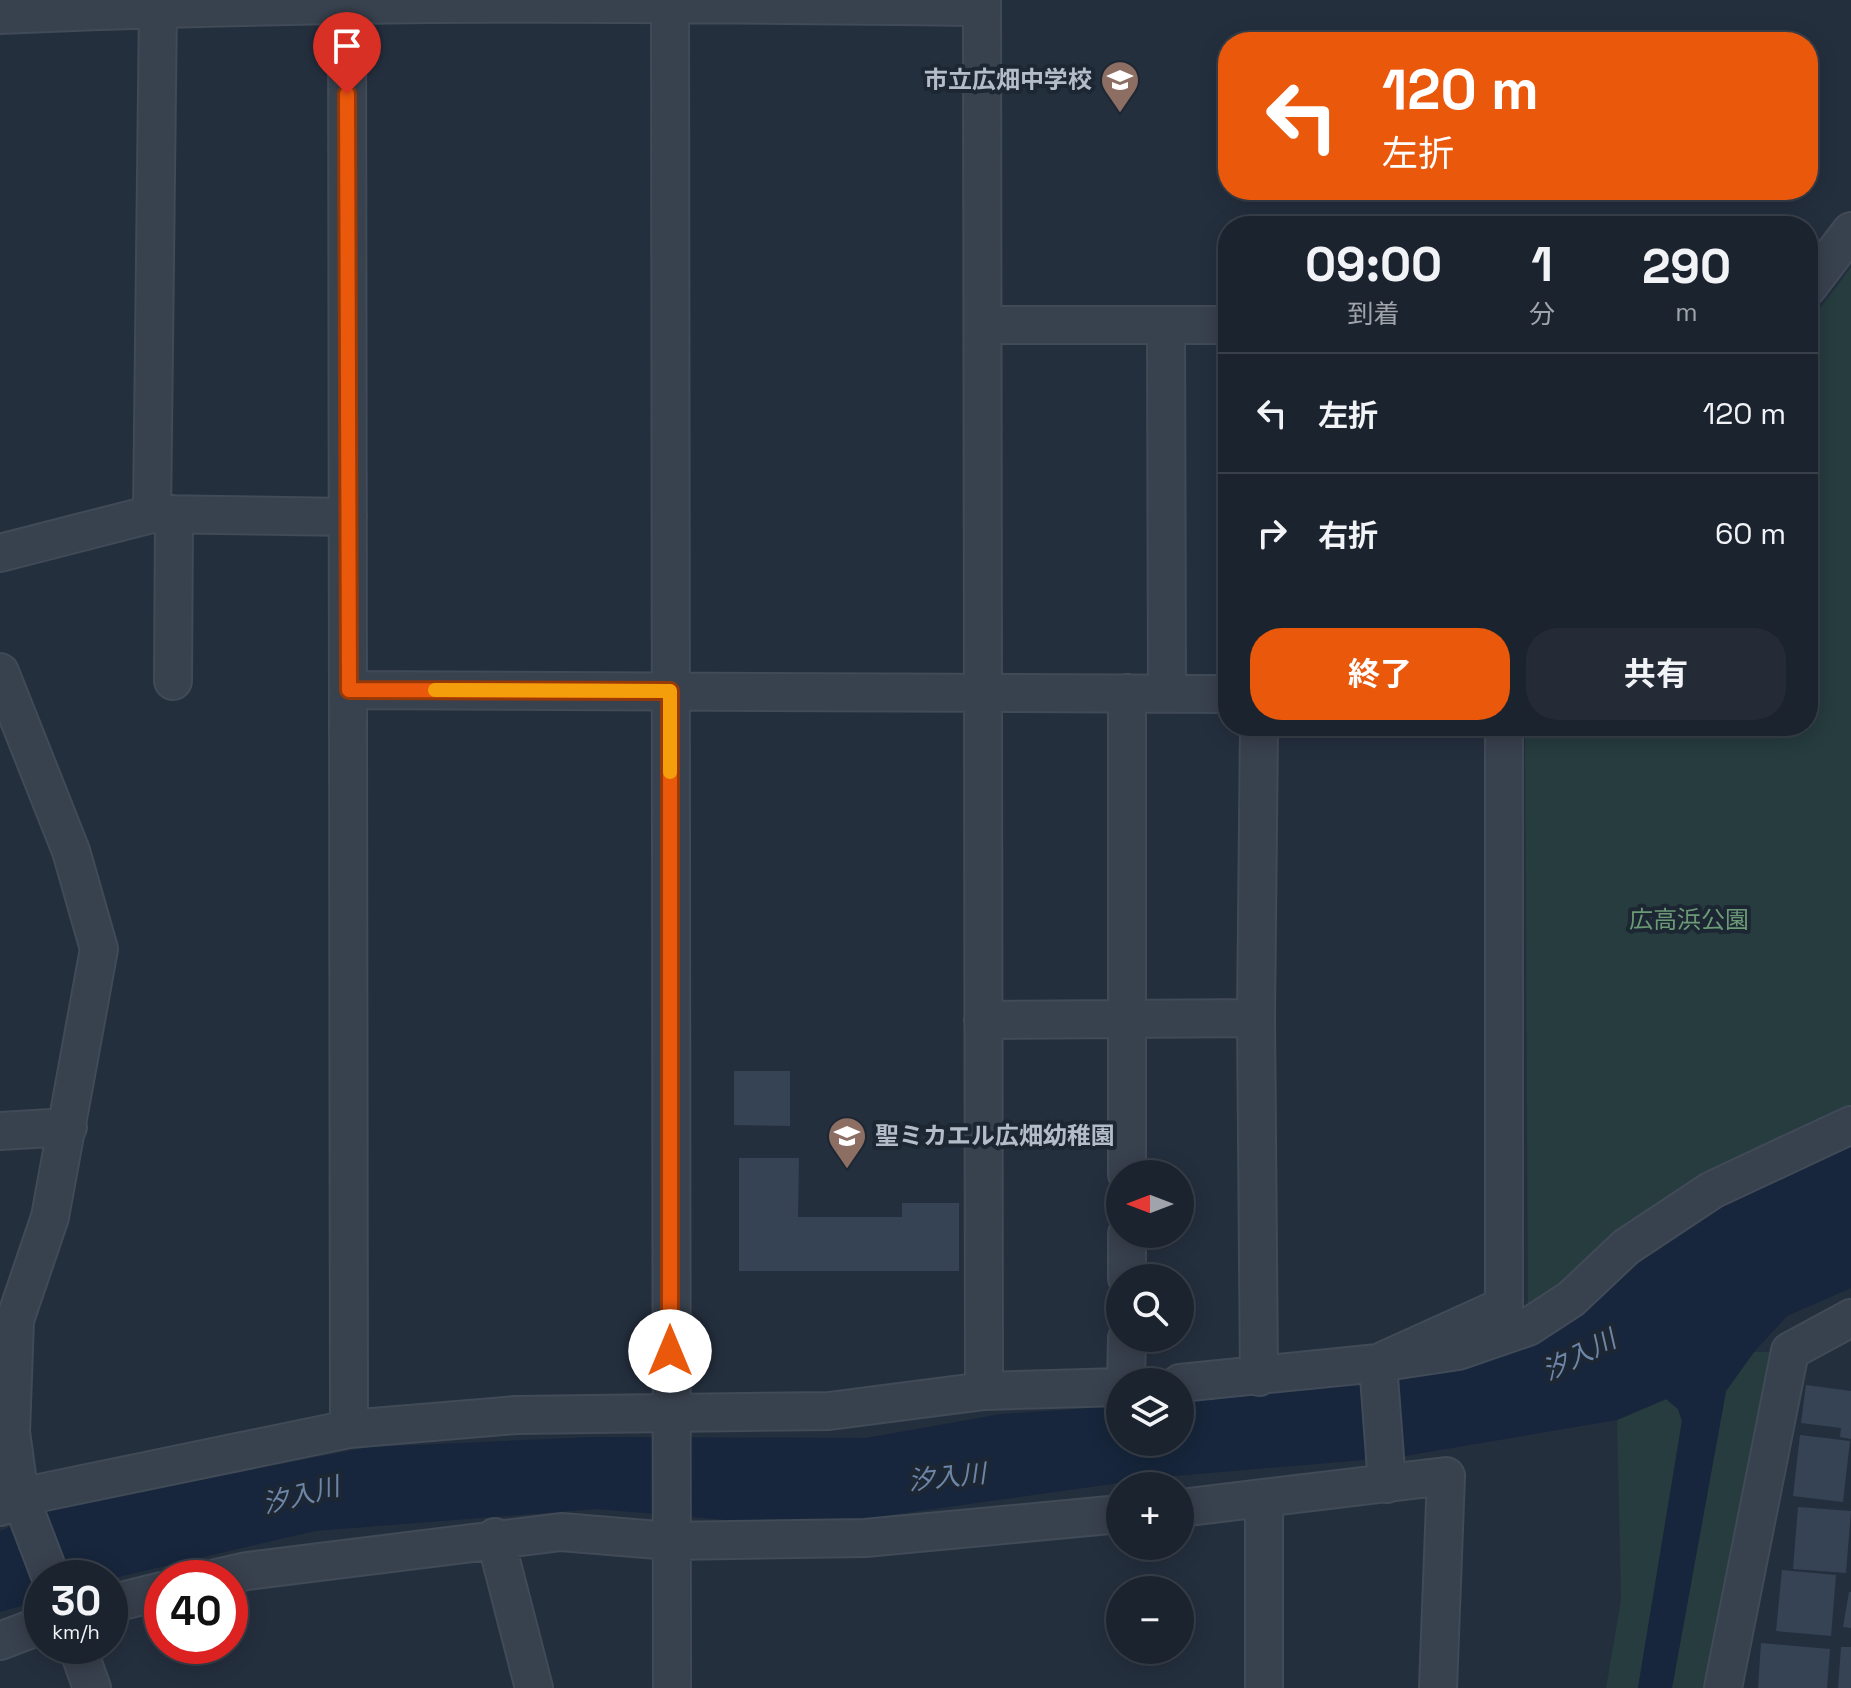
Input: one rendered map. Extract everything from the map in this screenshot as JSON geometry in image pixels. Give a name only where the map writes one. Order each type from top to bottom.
[{"type":"street","points":[[157,2],[163,514],[173,681]]},
{"type":"street","points":[[0,15],[157,2],[982,4],[985,325],[982,693],[984,1391]]},
{"type":"street","points":[[347,2],[349,1429]]},
{"type":"street","points":[[670,2],[672,1688]]},
{"type":"street","points":[[1818,274],[1851,231]]},
{"type":"street","points":[[985,325],[1218,325]]},
{"type":"street","points":[[1166,325],[1167,693]]},
{"type":"street","points":[[0,553],[163,514],[348,517]]},
{"type":"street","points":[[0,672],[12,739],[71,851],[99,949],[50,1217],[15,1320],[10,1502],[41,1560]]},
{"type":"street","points":[[349,690],[1218,694]]},
{"type":"street","points":[[1127,693],[1127,1160]]},
{"type":"street","points":[[1259,736],[1256,1018],[1259,1377]]},
{"type":"street","points":[[1378,1363],[1504,1306],[1504,736]]},
{"type":"street","points":[[983,1020],[1256,1018]]},
{"type":"street","points":[[1194,1382],[1259,1377],[1458,1351],[1528,1327],[1571,1299],[1626,1247],[1712,1190],[1851,1125]]},
{"type":"street","points":[[0,1131],[68,1127]]},
{"type":"street","points":[[1723,1688],[1790,1351],[1851,1318]]},
{"type":"street","points":[[1378,1363],[1387,1484]]},
{"type":"street","points":[[10,1502],[349,1429],[516,1415],[829,1411],[984,1391],[1106,1387]]},
{"type":"street","points":[[1194,1507],[1446,1476],[1438,1688]]},
{"type":"street","points":[[1264,1500],[1264,1688]]},
{"type":"street","points":[[248,1571],[495,1537],[561,1532],[670,1541],[865,1538],[1106,1515]]},
{"type":"street","points":[[495,1537],[534,1688]]},
{"type":"street","points":[[0,1641],[24,1632]]},
{"type":"street","points":[[83,1664],[92,1688]]},
{"type":"green space","name":"広高浜公園","points":[[1851,267],[1851,1113],[1528,1321],[1525,736],[1818,736],[1818,312]]},
{"type":"green space","points":[[1754,1352],[1770,1352],[1761,1420],[1706,1688],[1672,1688],[1726,1391]]},
{"type":"green space","points":[[1667,1399],[1678,1409],[1682,1421],[1638,1688],[1606,1688],[1621,1600],[1617,1420]]},
{"type":"water","name":"汐入川","points":[[1851,1135],[1851,1288],[1787,1316],[1754,1352],[1726,1391],[1672,1688],[1638,1688],[1682,1421],[1678,1409],[1666,1399],[1617,1420],[1399,1457],[1194,1474],[1106,1472],[1106,1485],[848,1521],[738,1521],[596,1509],[315,1531],[191,1560],[144,1560],[144,1571],[128,1575],[128,1560],[24,1560],[24,1605],[0,1612],[0,1531],[55,1508],[369,1447],[593,1437],[866,1438],[1001,1414],[1106,1407],[1106,1456],[1194,1456],[1194,1400],[1419,1371],[1509,1354],[1569,1320],[1586,1301],[1704,1208]]},
{"type":"building","points":[[734,1071],[790,1071],[790,1126],[734,1125]]},
{"type":"building","points":[[739,1158],[799,1158],[798,1217],[902,1217],[902,1203],[959,1203],[959,1271],[739,1271]]},
{"type":"building","points":[[1806,1385],[1851,1391],[1851,1439],[1840,1437],[1841,1428],[1801,1423]]},
{"type":"building","points":[[1800,1435],[1850,1441],[1843,1502],[1793,1496]]},
{"type":"building","points":[[1798,1507],[1851,1511],[1846,1573],[1793,1569]]},
{"type":"building","points":[[1782,1570],[1836,1575],[1831,1636],[1776,1631]]},
{"type":"building","points":[[1851,1592],[1851,1628],[1843,1627]]},
{"type":"building","points":[[1761,1643],[1830,1649],[1827,1688],[1758,1688]]},
{"type":"building","points":[[1841,1647],[1851,1647],[1851,1688],[1838,1688]]},
{"type":"slow traffic","points":[[435,690],[670,691],[670,772]]},
{"type":"place","name":"市立広畑中学校","points":[[1120,114]]},
{"type":"place","name":"聖ミカエル広畑幼稚園","points":[[847,1170]]},
{"type":"route","points":[[347,94],[349,690],[670,691],[670,1351]]}]
